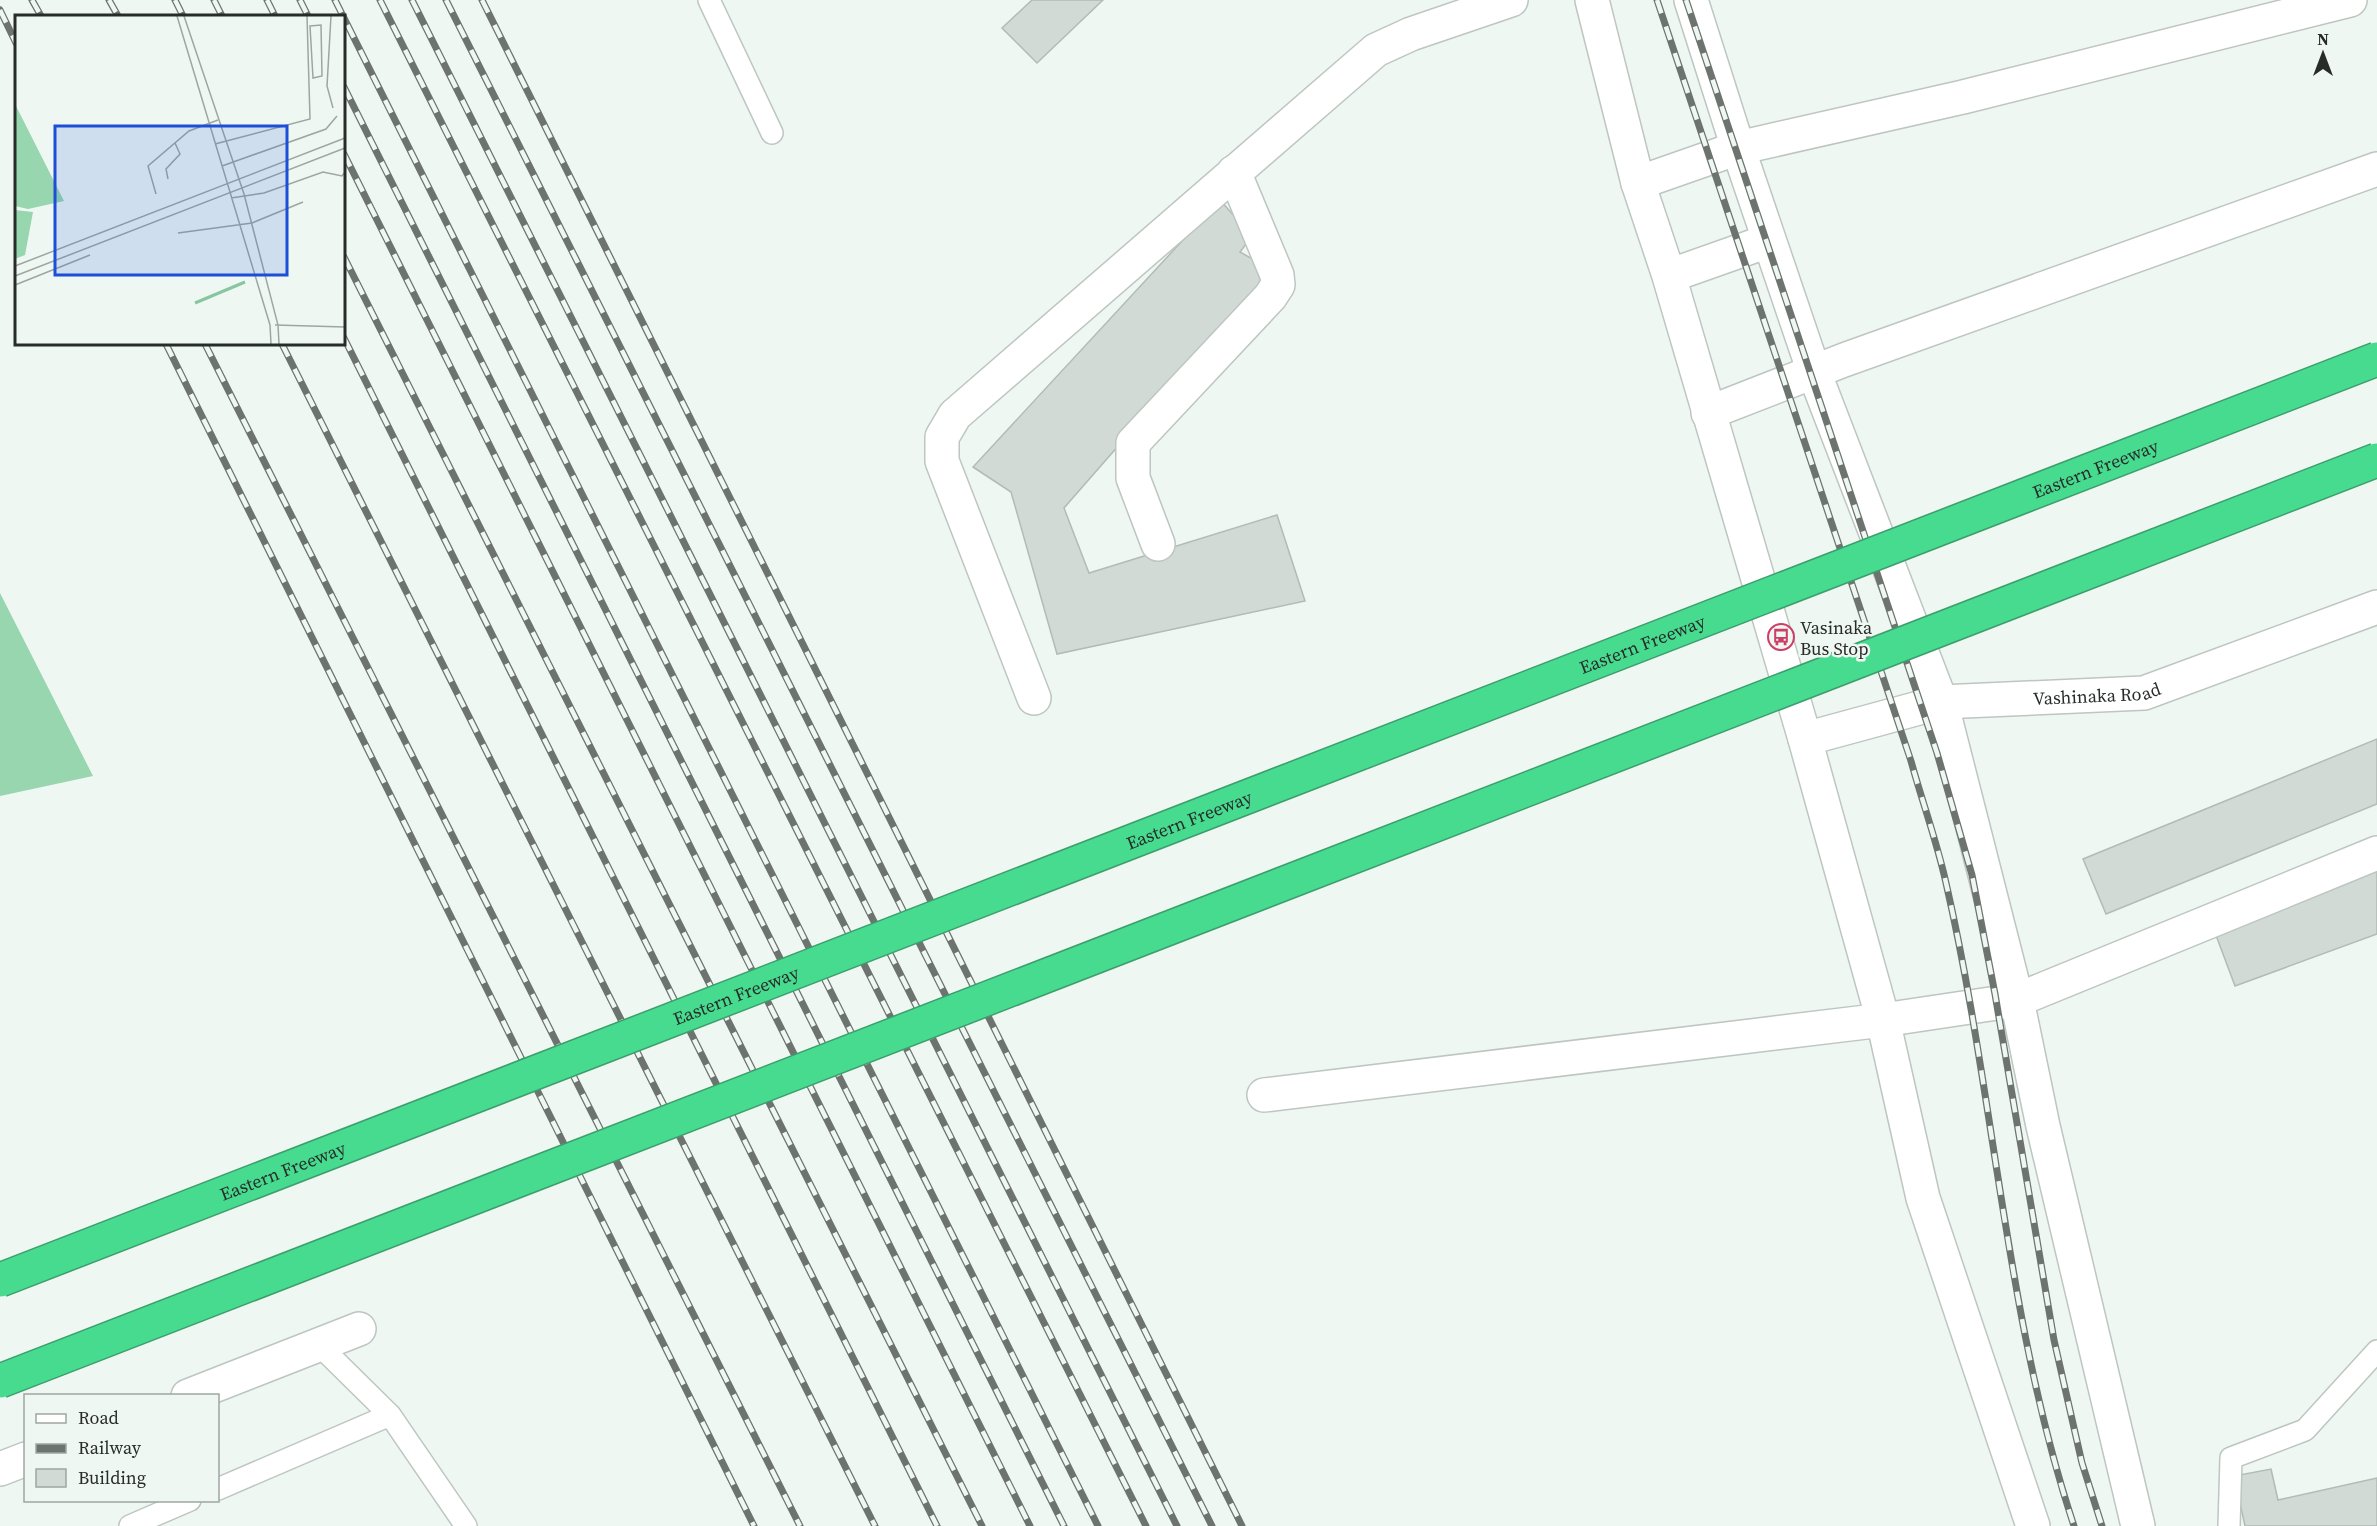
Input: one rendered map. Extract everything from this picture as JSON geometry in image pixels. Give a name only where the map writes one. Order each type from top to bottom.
[{"type":"highway","name":"Eastern Freeway","points":[[0,1280],[2377,359]]},
{"type":"highway","points":[[0,1381],[2377,460]]},
{"type":"street","points":[[1034,698],[942,461],[942,436],[955,415],[1376,50],[1411,34],[1511,0]]},
{"type":"street","points":[[1592,0],[1638,183],[1669,276],[1805,739],[1883,1020],[1923,1198],[2033,1526]]},
{"type":"street","points":[[1691,0],[1768,241],[1814,372],[1941,702],[2017,1000],[2043,1126],[2138,1526]]},
{"type":"street","points":[[1638,183],[1738,148],[1964,97],[2350,0]]},
{"type":"street","points":[[1708,412],[2377,169]]},
{"type":"street","points":[[1158,544],[1133,478],[1134,443],[1270,297],[1278,285],[1277,276],[1234,172]]},
{"type":"street","points":[[1669,276],[1768,241]]},
{"type":"street","name":"Vashinaka Road","points":[[1805,739],[1941,702],[2144,693],[2377,607]]},
{"type":"street","points":[[1264,1095],[1883,1020],[2017,1000],[2377,853]]},
{"type":"street","points":[[191,1394],[359,1329]]},
{"type":"street","points":[[0,1469],[24,1460]]},
{"type":"lane","points":[[708,0],[772,133]]},
{"type":"lane","points":[[318,1344],[390,1415],[466,1526]]},
{"type":"lane","points":[[2229,1526],[2231,1458],[2305,1430],[2377,1351]]},
{"type":"lane","points":[[219,1489],[390,1415]]},
{"type":"lane","points":[[130,1526],[185,1502]]},
{"type":"green space","points":[[0,593],[93,776],[0,796]]},
{"type":"building","points":[[1032,0],[1103,0],[1037,63],[1002,28]]},
{"type":"building","points":[[1220,200],[1252,236],[1240,252],[1272,270],[1064,508],[1089,573],[1277,515],[1305,601],[1057,654],[1011,492],[973,467]]},
{"type":"building","points":[[2377,739],[2377,804],[2106,914],[2083,859]]},
{"type":"building","points":[[2377,871],[2377,934],[2235,986],[2214,930]]},
{"type":"building","points":[[2271,1469],[2278,1500],[2377,1478],[2377,1526],[2245,1526],[2234,1476]]},
{"type":"railway","points":[[32,0],[40,15]]},
{"type":"railway","points":[[109,0],[117,15]]},
{"type":"railway","points":[[175,0],[182,15]]},
{"type":"railway","points":[[214,0],[222,15]]},
{"type":"railway","points":[[267,0],[274,15]]},
{"type":"railway","points":[[300,0],[308,15]]},
{"type":"railway","points":[[335,0],[342,15]]},
{"type":"railway","points":[[380,0],[1146,1526]]},
{"type":"railway","points":[[412,0],[1177,1526]]},
{"type":"railway","points":[[446,0],[1212,1526]]},
{"type":"railway","points":[[482,0],[1242,1526]]},
{"type":"railway","points":[[1657,0],[1911,761],[1938,852],[1963,963],[2002,1206],[2032,1368],[2051,1447],[2074,1526]]},
{"type":"railway","points":[[1686,0],[1937,753],[1972,875],[1995,994],[2054,1340],[2082,1463],[2102,1526]]},
{"type":"railway","points":[[0,10],[15,41]]},
{"type":"railway","points":[[345,20],[1098,1526]]},
{"type":"railway","points":[[345,89],[1064,1526]]},
{"type":"railway","points":[[345,156],[1030,1526]]},
{"type":"railway","points":[[345,259],[982,1526]]},
{"type":"railway","points":[[345,340],[937,1526]]},
{"type":"railway","points":[[166,345],[754,1526]]},
{"type":"railway","points":[[206,345],[800,1526]]},
{"type":"railway","points":[[283,345],[875,1526]]},
{"type":"place","name":"Vasinaka Bus Stop","points":[[1781,637]]}]
